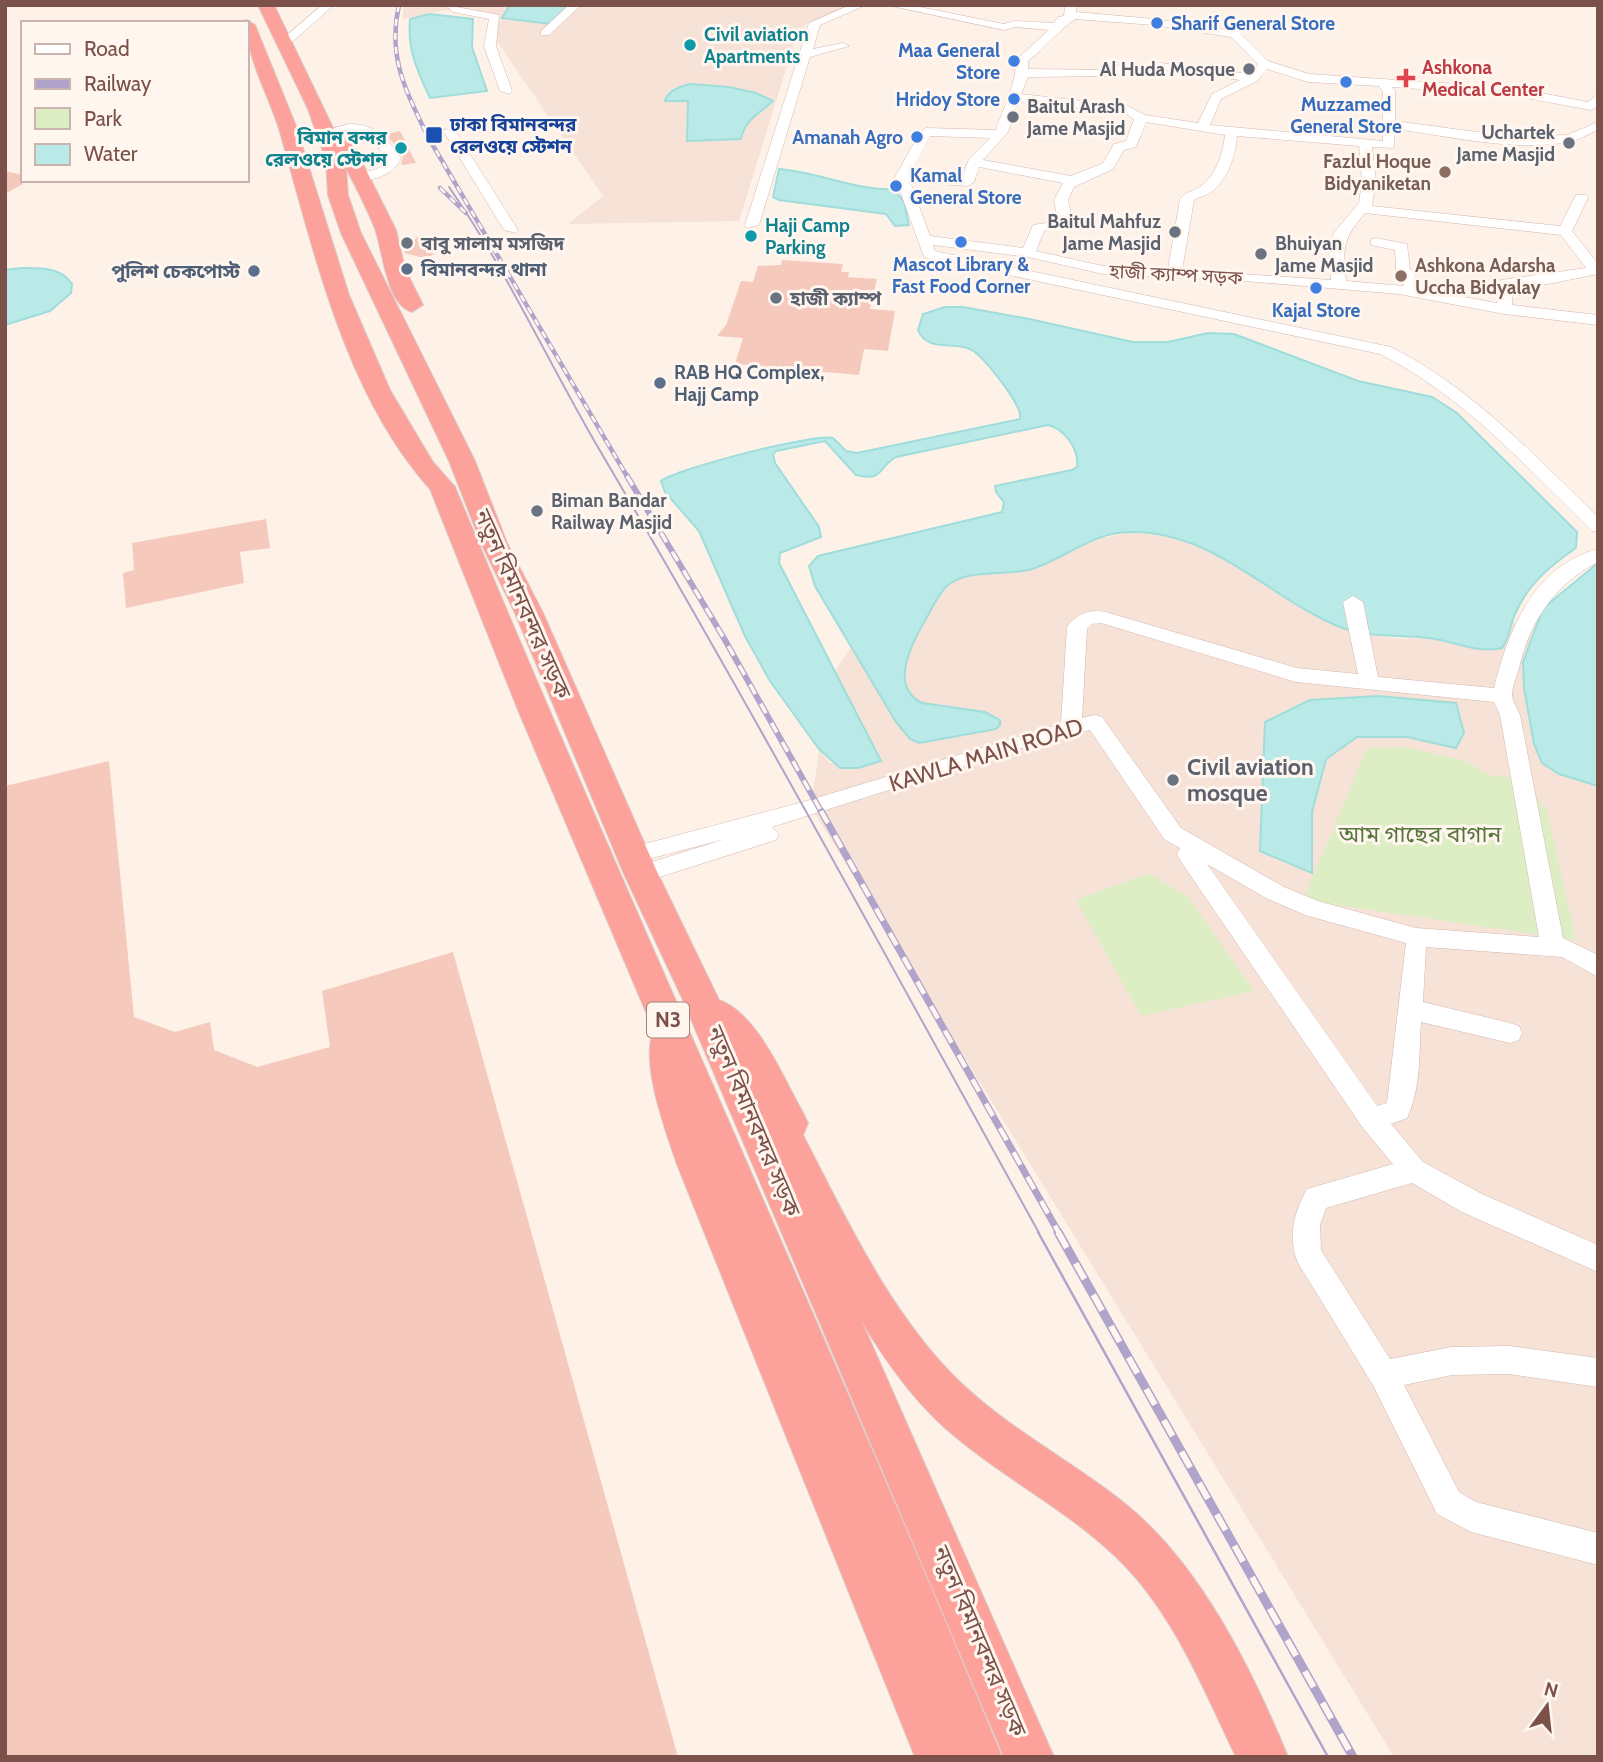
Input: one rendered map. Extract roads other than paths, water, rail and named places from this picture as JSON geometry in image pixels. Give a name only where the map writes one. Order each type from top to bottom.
[{"type":"highway","name":"N3","points":[[266,5],[283,34]]},
{"type":"highway","name":"নতুন বিমানবন্দর সড়ক","points":[[248,29],[287,126],[338,295],[386,407],[423,466],[442,487],[538,722],[682,1005],[1029,1757]]},
{"type":"highway","name":"নতুন বিমানবন্দর সড়ক","points":[[283,34],[337,129],[386,230],[394,269],[422,334],[478,446],[493,518]]},
{"type":"highway","name":"নতুন বিমানবন্দর সড়ক","points":[[283,34],[317,109],[336,161],[338,195],[345,217],[462,461],[480,512],[529,613],[637,865],[682,1005],[977,1757]]},
{"type":"highway","points":[[682,1005],[761,1094],[874,1303],[903,1350],[934,1387],[973,1425],[1110,1520],[1143,1551],[1172,1590],[1254,1739]]},
{"type":"highway","points":[[682,1005],[670,1085],[689,1145],[800,1428],[940,1757]]},
{"type":"street","points":[[283,34],[328,5]]},
{"type":"street","points":[[451,5],[457,10],[495,17]]},
{"type":"street","points":[[502,5],[495,17],[490,46],[506,91]]},
{"type":"street","points":[[545,33],[576,5]]},
{"type":"street","points":[[752,225],[815,23],[861,5]]},
{"type":"street","points":[[894,5],[1004,27],[1012,24],[1059,27]]},
{"type":"street","points":[[902,177],[967,182],[974,162],[1000,135],[1023,73],[1022,60],[1039,49],[1059,27],[1062,19],[1069,19],[1070,10],[1163,19],[1235,34],[1264,64],[1308,78],[1421,79],[1591,106],[1598,98]]},
{"type":"street","points":[[803,55],[843,47]]},
{"type":"street","points":[[1203,127],[1216,97],[1253,78],[1264,64]]},
{"type":"street","points":[[1164,66],[1253,78]]},
{"type":"street","points":[[1023,73],[1111,74],[1117,73],[1117,68]]},
{"type":"street","points":[[1013,97],[1128,110],[1141,118],[1231,132],[1389,145],[1389,91],[1382,79]]},
{"type":"street","points":[[1028,253],[1038,228],[1065,226],[1059,206],[1060,197],[1081,174],[1108,166],[1119,147],[1131,144],[1141,118]]},
{"type":"street","points":[[1390,124],[1496,136],[1564,139],[1581,136],[1589,128],[1598,126]]},
{"type":"street","points":[[337,129],[370,129],[378,134],[394,158],[391,166],[381,172],[360,177]]},
{"type":"street","points":[[450,132],[511,230]]},
{"type":"street","points":[[1000,135],[926,132],[902,177],[929,254],[1394,354],[1431,375],[1500,434],[1598,527]]},
{"type":"street","points":[[1174,275],[1187,200],[1192,193],[1208,188],[1231,147],[1231,132]]},
{"type":"street","points":[[1339,286],[1336,250],[1340,234],[1366,204],[1369,181],[1365,145]]},
{"type":"street","points":[[974,162],[1075,181]]},
{"type":"street","points":[[1565,231],[1581,198]]},
{"type":"street","points":[[1362,209],[1565,231],[1597,270],[1506,283],[1504,309]]},
{"type":"street","name":"হাজী ক্যাম্প সড়ক","points":[[922,239],[1028,253],[1102,271],[1245,277],[1412,291],[1504,309],[1596,320]]},
{"type":"street","points":[[1376,242],[1402,247],[1403,270],[1408,274],[1412,291]]},
{"type":"street","points":[[1596,320],[1598,337]]},
{"type":"street","points":[[1553,947],[1510,715],[1502,695],[1514,646],[1534,606],[1570,569],[1598,555]]},
{"type":"street","points":[[1353,602],[1370,682]]},
{"type":"street","points":[[1071,728],[1077,627],[1087,618],[1102,617],[1296,675],[1502,695]]},
{"type":"street","name":"KAWLA MAIN ROAD","points":[[637,865],[1011,744],[1095,722],[1173,834],[1276,893],[1313,909],[1416,937],[1566,948],[1598,967]]},
{"type":"street","name":"KAWLA MAIN ROAD","points":[[637,865],[1085,735],[1095,741],[1170,842],[1273,902],[1310,917],[1415,948],[1491,958],[1564,961],[1598,981]]},
{"type":"street","points":[[1188,854],[1372,1120],[1414,1170],[1472,1203],[1598,1259]]},
{"type":"street","points":[[1372,1120],[1398,1110],[1404,1084],[1415,948]]},
{"type":"street","points":[[1410,1009],[1510,1033]]},
{"type":"street","points":[[1414,1170],[1317,1198],[1308,1214],[1304,1231],[1308,1254],[1383,1375],[1448,1503],[1471,1516],[1598,1549]]},
{"type":"street","points":[[1424,1457],[1383,1375],[1452,1361],[1510,1360],[1598,1373]]},
{"type":"water","points":[[510,5],[572,5],[551,24],[502,18]]},
{"type":"water","points":[[429,14],[473,19],[472,47],[487,91],[430,98],[414,59],[409,30],[410,19]]},
{"type":"water","points":[[691,84],[729,87],[756,93],[773,101],[753,117],[741,139],[687,141],[688,101],[665,101],[672,91]]},
{"type":"water","points":[[779,169],[865,187],[894,189],[904,202],[909,225],[895,226],[886,214],[779,200],[773,197]]},
{"type":"water","points":[[5,270],[50,270],[62,274],[72,284],[71,293],[50,311],[5,325]]},
{"type":"water","points":[[945,307],[963,307],[1029,319],[1133,342],[1168,342],[1208,333],[1234,334],[1358,381],[1432,397],[1457,413],[1577,532],[1576,548],[1534,584],[1516,612],[1502,648],[1492,649],[1474,648],[1429,638],[1370,634],[1335,625],[1213,553],[1160,534],[1117,533],[1092,541],[1032,569],[963,577],[945,588],[918,633],[906,666],[907,687],[912,696],[922,703],[985,712],[1000,720],[1000,725],[996,729],[919,743],[910,739],[896,722],[815,586],[809,566],[818,556],[1002,512],[1004,502],[995,486],[1072,470],[1077,467],[1076,453],[1065,435],[1048,425],[896,457],[872,477],[856,475],[825,441],[776,451],[773,454],[775,463],[819,527],[821,537],[780,553],[779,563],[881,761],[858,768],[840,768],[819,749],[770,681],[745,636],[699,531],[665,492],[661,481],[717,461],[800,441],[833,438],[846,451],[857,453],[1020,419],[1020,413],[1011,395],[976,353],[961,347],[936,344],[923,338],[918,330],[923,314]]},
{"type":"water","points":[[1598,563],[1598,786],[1559,774],[1542,763],[1534,744],[1524,688],[1523,662],[1543,608]]},
{"type":"water","points":[[1378,696],[1456,703],[1464,733],[1456,748],[1407,737],[1357,737],[1326,759],[1312,812],[1312,873],[1260,851],[1265,722],[1310,700]]},
{"type":"tram line","points":[[449,187],[508,283],[580,416],[767,741],[1039,1233]]},
{"type":"tram line","points":[[1038,1232],[1328,1757]]},
{"type":"railway","points":[[399,5],[395,41],[397,57],[412,104],[428,137],[628,478]]},
{"type":"railway","points":[[440,188],[466,213]]},
{"type":"railway","points":[[627,476],[725,640],[822,813]]},
{"type":"railway","points":[[821,811],[1059,1233]]},
{"type":"railway","points":[[1058,1232],[1353,1757]]},
{"type":"place","name":"Sharif General Store","points":[[1157,23]]},
{"type":"place","name":"Civil aviation Apartments","points":[[690,45]]},
{"type":"place","name":"Maa General Store","points":[[1014,61]]},
{"type":"place","name":"Al Huda Mosque","points":[[1249,69]]},
{"type":"place","name":"Ashkona Medical Center","points":[[1406,78]]},
{"type":"place","name":"Muzzamed General Store","points":[[1346,82]]},
{"type":"place","name":"Hridoy Store","points":[[1014,99]]},
{"type":"place","name":"Baitul Arash Jame Masjid","points":[[1013,117]]},
{"type":"place","name":"ঢাকা বিমানবন্দর রেলওয়ে স্টেশন","points":[[434,135]]},
{"type":"place","name":"Amanah Agro","points":[[917,137]]},
{"type":"place","name":"Uchartek Jame Masjid","points":[[1569,143]]},
{"type":"place","name":"বিমান বন্দর রেলওয়ে স্টেশন","points":[[401,148]]},
{"type":"place","name":"Fazlul Hoque Bidyaniketan","points":[[1445,172]]},
{"type":"place","name":"Kamal General Store","points":[[896,186]]},
{"type":"place","name":"Baitul Mahfuz Jame Masjid","points":[[1175,232]]},
{"type":"place","name":"Haji Camp Parking","points":[[751,236]]},
{"type":"place","name":"Mascot Library & Fast Food Corner","points":[[961,242]]},
{"type":"place","name":"বাবু সালাম মসজিদ","points":[[407,243]]},
{"type":"place","name":"Bhuiyan Jame Masjid","points":[[1261,254]]},
{"type":"place","name":"বিমানবন্দর থানা","points":[[407,269]]},
{"type":"place","name":"পুলিশ চেকপোস্ট","points":[[254,271]]},
{"type":"place","name":"Ashkona Adarsha Uccha Bidyalay","points":[[1401,276]]},
{"type":"place","name":"Kajal Store","points":[[1316,288]]},
{"type":"place","name":"হাজী ক্যাম্প","points":[[776,298]]},
{"type":"place","name":"RAB HQ Complex, Hajj Camp","points":[[660,383]]},
{"type":"place","name":"Biman Bandar Railway Masjid","points":[[537,511]]},
{"type":"place","name":"Civil aviation mosque","points":[[1173,780]]},
{"type":"park label","name":"আম গাছের বাগান","points":[[1420,834]]}]
